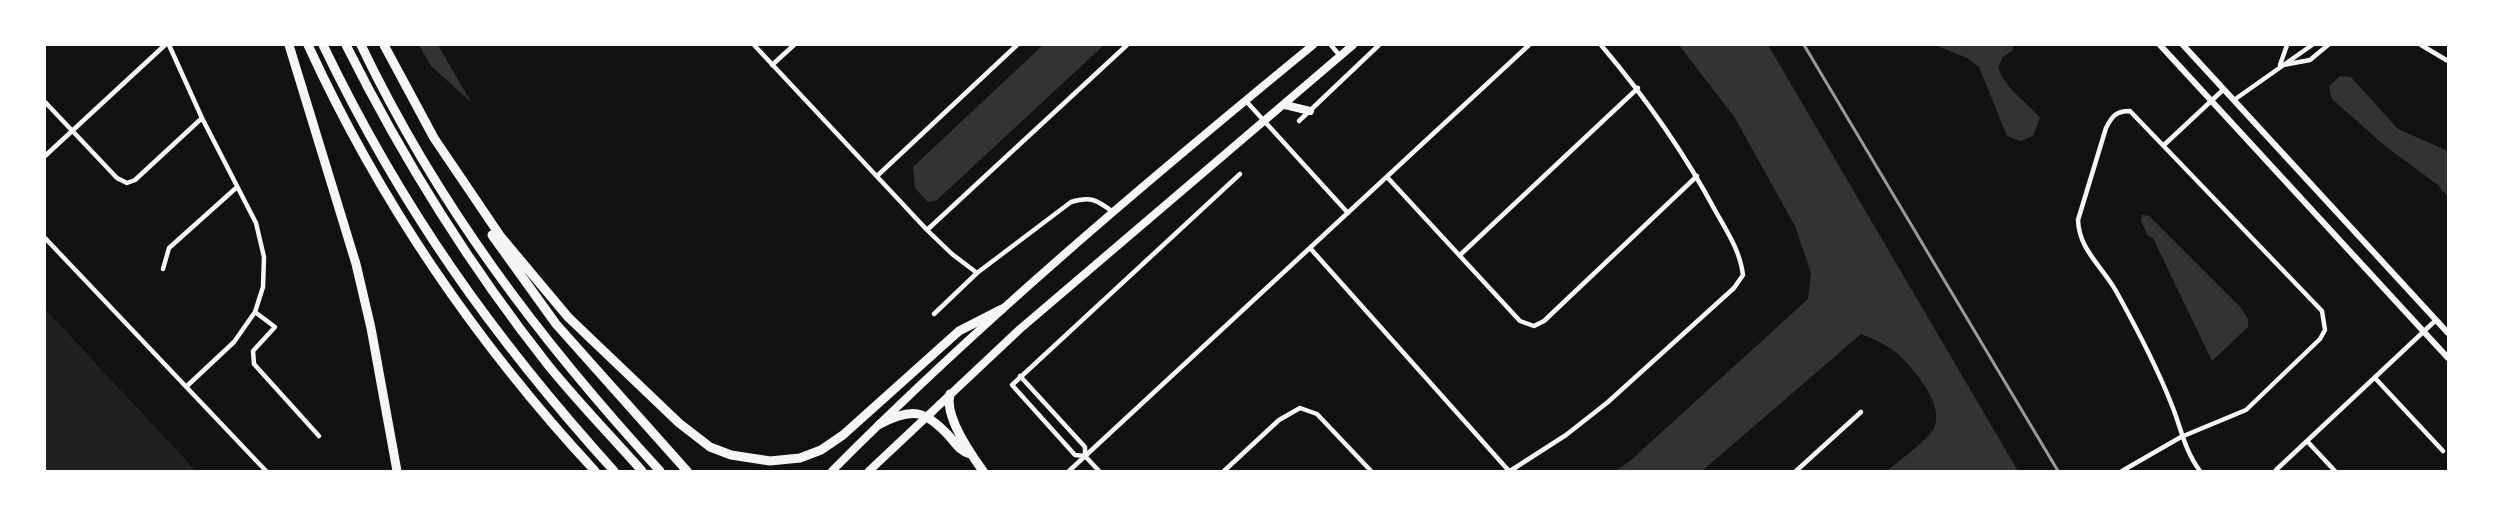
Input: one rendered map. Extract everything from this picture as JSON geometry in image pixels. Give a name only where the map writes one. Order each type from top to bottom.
[{"type":"highway","points":[[289,45],[359,274],[397,471]]},
{"type":"highway","points":[[308,45],[368,161],[429,262],[506,367],[550,422],[595,471]]},
{"type":"highway","points":[[323,45],[383,160],[451,269],[528,374],[614,471]]},
{"type":"highway","points":[[346,45],[409,164],[468,257],[550,367],[642,471]]},
{"type":"highway","points":[[361,45],[420,157],[495,273],[560,358],[660,471]]},
{"type":"highway","points":[[384,45],[434,138],[485,216],[568,316],[679,423],[710,447],[748,459],[791,460],[828,446],[958,331],[1002,309]]},
{"type":"highway","points":[[485,216],[488,230],[556,324],[687,471]]},
{"type":"highway","points":[[950,394],[951,416],[970,454],[983,471]]},
{"type":"highway","points":[[880,424],[910,413],[926,416],[962,451],[970,454]]},
{"type":"main road","points":[[832,471],[1002,309],[1113,212],[1313,45]]},
{"type":"main road","points":[[869,471],[1059,295],[1353,45]]},
{"type":"main road","points":[[1285,105],[1310,111]]},
{"type":"street","points":[[45,156],[167,45],[236,188],[256,223],[264,258],[263,287],[255,312],[234,342],[187,386]]},
{"type":"street","points":[[754,45],[927,230],[952,254],[977,273]]},
{"type":"street","points":[[772,65],[794,45]]},
{"type":"street","points":[[877,176],[1017,45]]},
{"type":"street","points":[[927,230],[1127,45]]},
{"type":"street","points":[[1331,45],[1340,56]]},
{"type":"street","points":[[1299,121],[1380,45]]},
{"type":"street","points":[[1069,471],[1529,45]]},
{"type":"street","points":[[1310,248],[1509,471],[1566,435],[1608,402],[1734,288],[1743,275],[1741,257],[1697,176],[1638,88],[1601,45]]},
{"type":"street","points":[[2160,45],[2448,358]]},
{"type":"street","points":[[2183,45],[2448,333]]},
{"type":"street","points":[[2280,65],[2287,45]]},
{"type":"street","points":[[2234,99],[2312,45]]},
{"type":"street","points":[[2280,65],[2310,60],[2328,45]]},
{"type":"street","points":[[2421,45],[2448,61]]},
{"type":"street","points":[[1460,255],[1638,88]]},
{"type":"street","points":[[2163,145],[2224,89]]},
{"type":"street","points":[[1246,100],[1348,213]]},
{"type":"street","points":[[45,102],[117,178],[128,183],[135,180],[202,118]]},
{"type":"street","points":[[2122,471],[2181,437],[2246,410],[2320,339],[2326,320],[2322,311],[2130,111],[2119,111],[2112,117],[2078,220],[2078,234],[2084,248],[2105,273],[2126,309],[2172,404],[2181,437],[2200,471]]},
{"type":"street","points":[[1099,471],[1085,456],[1075,455],[1012,385],[1240,174]]},
{"type":"street","points":[[1387,177],[1520,321],[1534,326],[1544,321],[1697,176]]},
{"type":"street","points":[[163,269],[169,248],[236,188]]},
{"type":"street","points":[[934,314],[977,273],[1071,202],[1095,198],[1113,212]]},
{"type":"street","points":[[45,238],[266,471]]},
{"type":"street","points":[[255,312],[275,327],[253,351],[254,364],[319,436]]},
{"type":"street","points":[[2276,470],[2436,321]]},
{"type":"street","points":[[1020,376],[1085,447],[1085,456]]},
{"type":"street","points":[[2375,378],[2444,451]]},
{"type":"street","points":[[1224,471],[1279,420],[1300,408],[1317,414],[1371,471]]},
{"type":"street","points":[[1796,471],[1861,412]]},
{"type":"street","points":[[2307,441],[2335,471]]},
{"type":"shaded area","points":[[419,45],[438,45],[471,102],[431,66]]},
{"type":"shaded area","points":[[1043,45],[1104,45],[937,200],[928,202],[915,188],[913,167]]},
{"type":"shaded area","points":[[1679,45],[1768,45],[2018,471],[1887,471],[1929,435],[1936,421],[1936,411],[1927,389],[1905,361],[1876,340],[1861,334],[1702,471],[1615,471],[1630,461],[1808,299],[1811,273],[1795,226],[1735,118]]},
{"type":"shaded area","points":[[1935,45],[2013,45],[2013,50],[2003,57],[1998,67],[2006,82],[2040,118],[2033,136],[2021,141],[2007,136],[1979,67],[1967,58]]},
{"type":"shaded area","points":[[2340,76],[2351,77],[2398,129],[2448,151],[2448,197],[2438,185],[2385,146],[2332,99],[2329,86]]},
{"type":"shaded area","points":[[2142,215],[2149,216],[2241,308],[2248,319],[2248,327],[2212,361],[2153,238],[2148,236],[2141,221]]},
{"type":"shaded area","points":[[45,309],[196,471],[45,471]]},
{"type":"railway","points":[[1804,45],[2058,471]]}]
